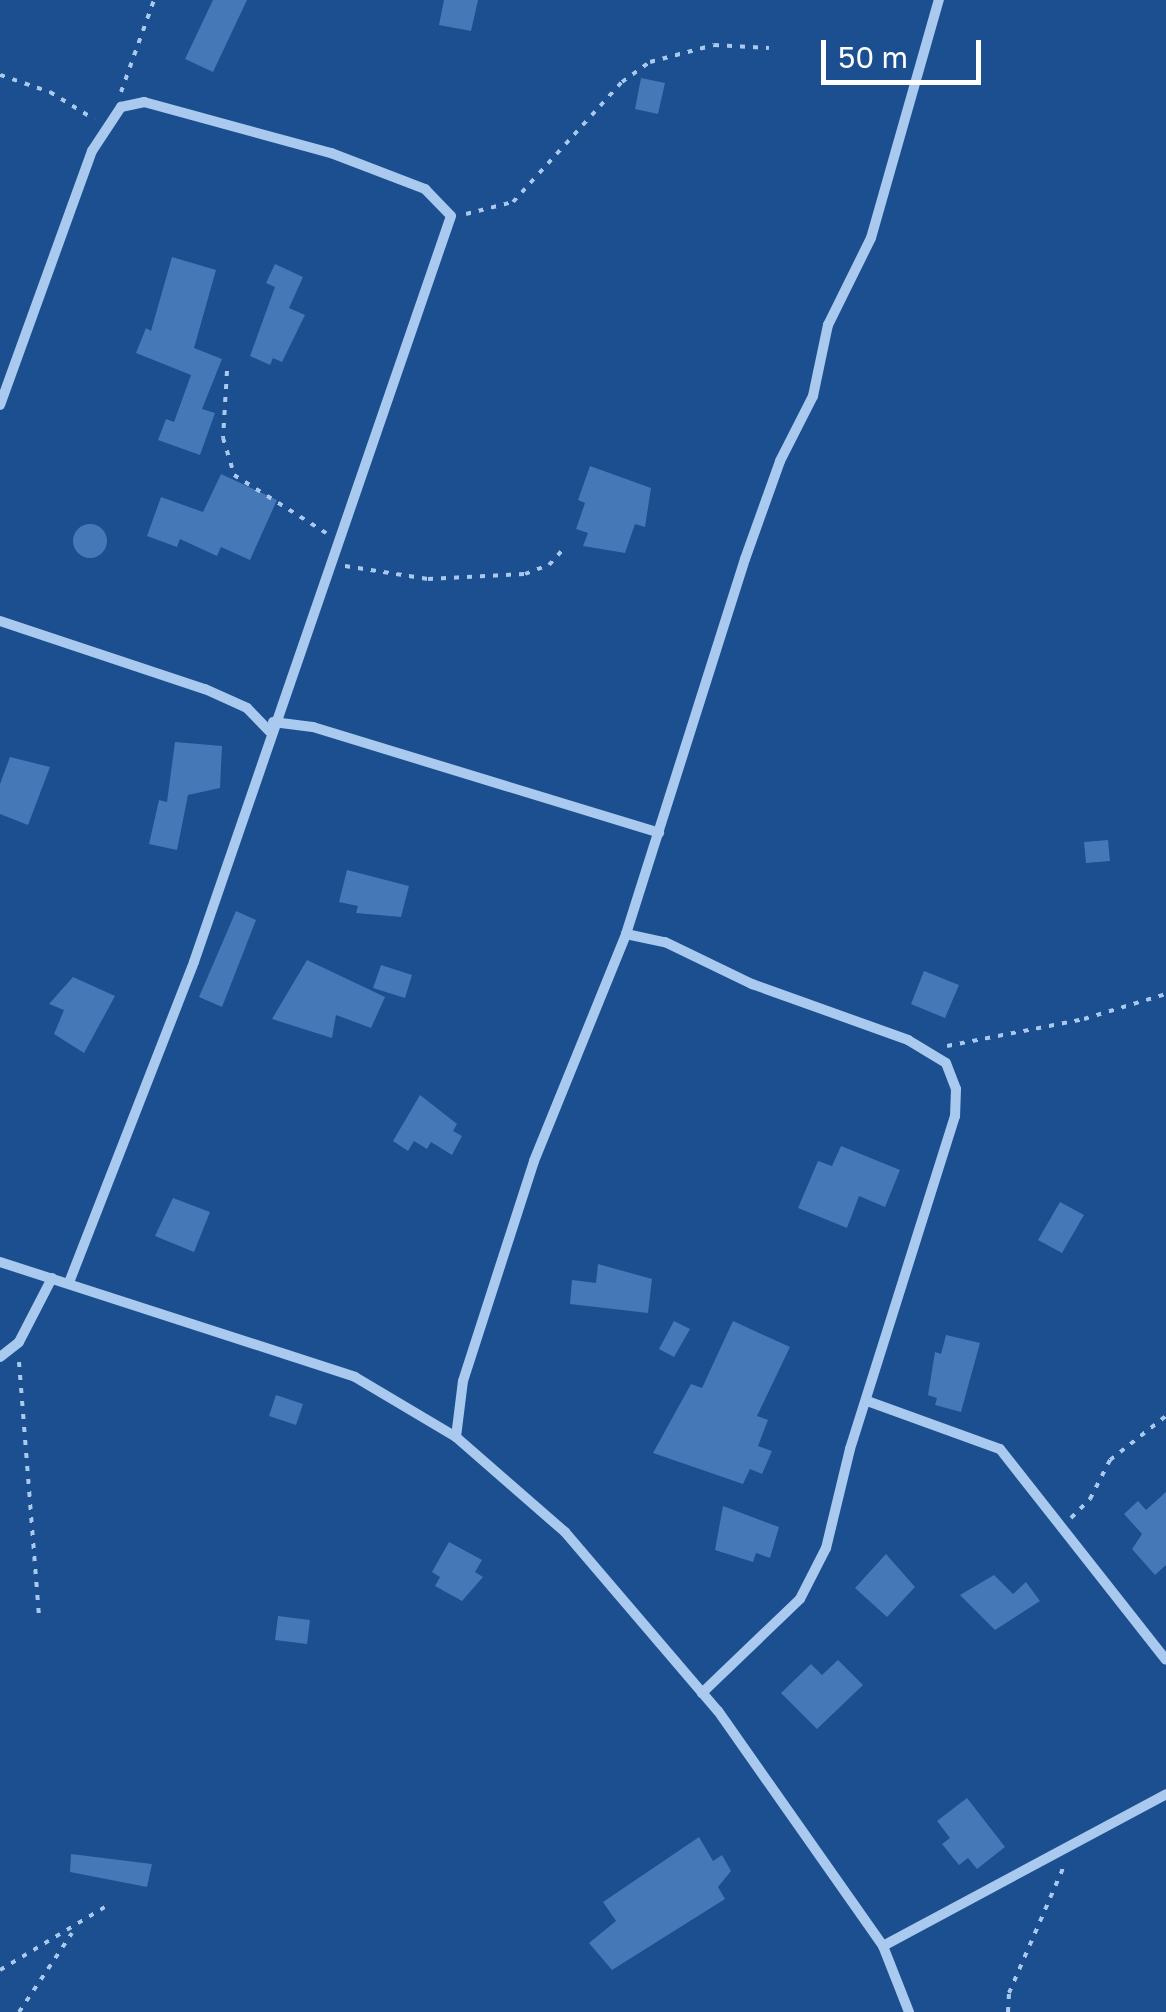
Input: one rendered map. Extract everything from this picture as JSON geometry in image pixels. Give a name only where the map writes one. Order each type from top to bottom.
[{"type":"street","points":[[456,1437],[464,1380],[534,1161],[626,934],[756,526],[813,396],[828,325],[872,238],[939,0]]},
{"type":"street","points":[[0,405],[105,125],[121,107],[144,102],[331,152],[426,189],[451,216],[271,726],[194,962],[68,1282]]},
{"type":"street","points":[[0,621],[205,690],[247,708],[271,726],[325,730],[659,833]]},
{"type":"street","points":[[626,934],[665,942],[752,984],[928,1050],[946,1063],[956,1089],[955,1116],[817,1570],[800,1599],[702,1692]]},
{"type":"street","points":[[0,1262],[355,1377],[456,1437],[564,1532],[702,1692],[883,1946],[909,2012]]},
{"type":"street","points":[[0,1356],[19,1342],[52,1278]]},
{"type":"street","points":[[870,1402],[1000,1450],[1064,1525],[1166,1660]]},
{"type":"street","points":[[883,1946],[1166,1794]]},
{"type":"path","points":[[121,107],[127,68],[154,0]]},
{"type":"path","points":[[451,216],[494,212],[513,202],[622,82],[650,62],[714,45],[770,48]]},
{"type":"path","points":[[0,74],[50,92],[105,125]]},
{"type":"path","points":[[227,371],[223,438],[234,474],[293,506],[337,542]]},
{"type":"path","points":[[324,578],[344,566],[428,579],[524,574],[549,565],[566,546]]},
{"type":"path","points":[[928,1050],[1084,1019],[1166,994]]},
{"type":"path","points":[[19,1342],[19,1415],[39,1614]]},
{"type":"path","points":[[1064,1525],[1090,1498],[1110,1460],[1166,1416]]},
{"type":"path","points":[[1008,2012],[1009,1994],[1073,1844]]},
{"type":"path","points":[[0,1970],[45,1940],[74,1930],[108,1905]]},
{"type":"path","points":[[19,2012],[74,1930]]},
{"type":"building","points":[[213,0],[247,0],[213,72],[185,59]]},
{"type":"building","points":[[444,0],[478,0],[471,31],[439,25]]},
{"type":"building","points":[[641,78],[665,83],[658,114],[635,109]]},
{"type":"building","points":[[172,257],[216,270],[194,348],[222,359],[202,409],[215,413],[200,455],[158,440],[166,419],[174,422],[191,375],[136,353],[146,328],[151,331]]},
{"type":"building","points":[[275,264],[303,277],[289,308],[305,315],[282,362],[273,358],[270,365],[250,356],[275,287],[266,283]]},
{"type":"building","points":[[590,466],[651,488],[645,527],[635,524],[625,553],[583,546],[588,533],[576,529],[585,503],[578,500]]},
{"type":"building","points":[[221,474],[277,500],[250,560],[221,547],[217,556],[180,539],[177,547],[147,536],[161,497],[203,512]]},
{"type":"building","points":[[90,524],[102,529],[107,541],[102,553],[90,558],[78,553],[73,541],[78,529]]},
{"type":"building","points":[[175,742],[222,746],[220,788],[188,795],[177,850],[149,844],[159,800],[167,802]]},
{"type":"building","points":[[10,757],[50,767],[28,825],[0,814],[0,784]]},
{"type":"building","points":[[1108,840],[1110,861],[1086,863],[1084,842]]},
{"type":"building","points":[[347,870],[409,886],[401,917],[356,913],[358,906],[339,902]]},
{"type":"building","points":[[236,911],[256,920],[222,1007],[199,997]]},
{"type":"building","points":[[307,960],[385,997],[371,1028],[336,1015],[332,1038],[272,1019]]},
{"type":"building","points":[[381,965],[412,975],[405,998],[373,988]]},
{"type":"building","points":[[924,971],[959,985],[945,1018],[911,1004]]},
{"type":"building","points":[[73,977],[115,996],[84,1053],[54,1034],[64,1010],[49,1004]]},
{"type":"building","points":[[420,1095],[457,1124],[453,1131],[462,1136],[452,1155],[431,1142],[427,1149],[414,1141],[408,1151],[393,1141]]},
{"type":"building","points":[[841,1146],[900,1170],[885,1207],[859,1196],[847,1228],[798,1208],[818,1161],[832,1166]]},
{"type":"building","points":[[173,1198],[210,1212],[194,1252],[155,1236]]},
{"type":"building","points":[[1060,1202],[1084,1215],[1062,1253],[1038,1240]]},
{"type":"building","points":[[598,1264],[652,1279],[648,1313],[570,1304],[572,1280],[596,1283]]},
{"type":"building","points":[[674,1321],[690,1329],[674,1357],[659,1349]]},
{"type":"building","points":[[733,1321],[790,1347],[757,1416],[768,1420],[758,1446],[772,1451],[762,1474],[750,1469],[743,1484],[653,1453],[691,1384],[702,1388]]},
{"type":"building","points":[[946,1335],[980,1343],[961,1412],[935,1405],[937,1398],[928,1395],[935,1352],[941,1354]]},
{"type":"building","points":[[276,1395],[303,1404],[296,1425],[269,1416]]},
{"type":"building","points":[[1166,1492],[1166,1565],[1155,1575],[1132,1549],[1142,1534],[1124,1514],[1138,1501],[1146,1510]]},
{"type":"building","points":[[723,1506],[779,1527],[770,1558],[756,1553],[753,1562],[715,1550]]},
{"type":"building","points":[[449,1542],[482,1560],[475,1572],[483,1577],[462,1601],[435,1586],[440,1577],[432,1572]]},
{"type":"building","points":[[886,1554],[915,1587],[887,1617],[855,1588]]},
{"type":"building","points":[[994,1575],[1013,1594],[1026,1582],[1040,1601],[995,1630],[960,1595]]},
{"type":"building","points":[[278,1616],[310,1620],[307,1644],[275,1640]]},
{"type":"building","points":[[838,1660],[863,1685],[817,1729],[781,1693],[811,1664],[822,1675]]},
{"type":"building","points":[[967,1798],[1005,1847],[977,1869],[968,1858],[959,1865],[942,1844],[950,1838],[937,1821]]},
{"type":"building","points":[[699,1837],[713,1861],[722,1855],[731,1871],[718,1887],[725,1899],[612,1970],[589,1943],[616,1921],[603,1902]]},
{"type":"building","points":[[71,1854],[152,1864],[147,1887],[70,1872]]}]
